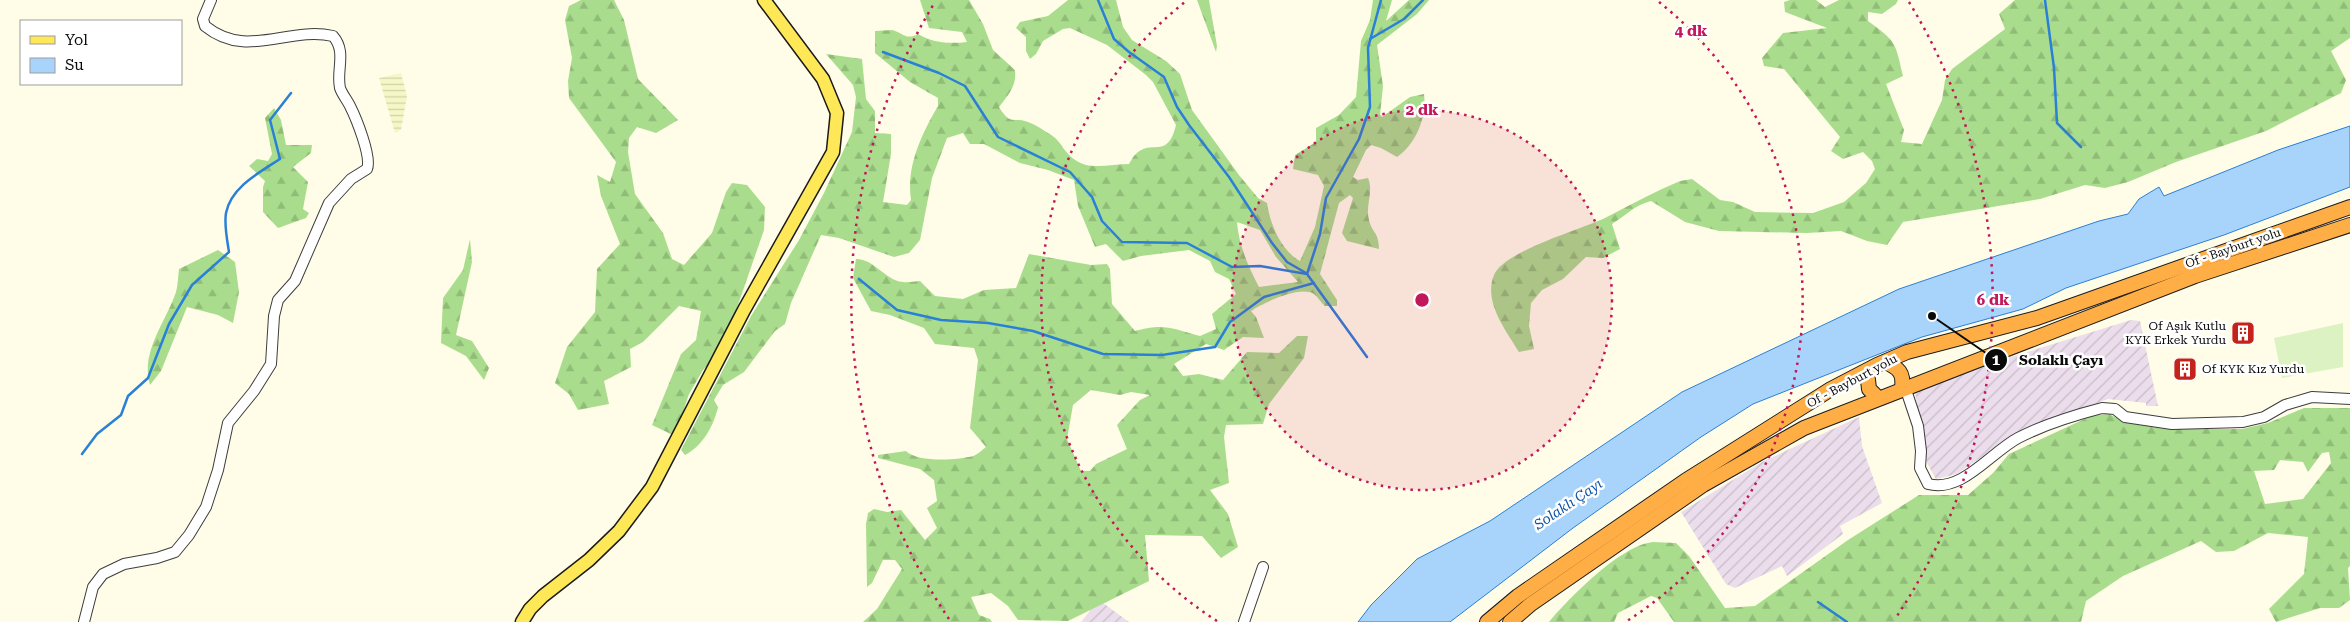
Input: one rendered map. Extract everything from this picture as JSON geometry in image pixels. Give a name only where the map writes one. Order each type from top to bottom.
[{"type":"highway","name":"Of - Bayburt yolu","points":[[1487,622],[1518,596],[1685,481],[1831,389],[1885,362],[1907,352],[2037,318],[2350,207]]},
{"type":"highway","name":"Of - Bayburt yolu","points":[[1510,622],[1531,604],[1703,485],[1804,428],[2195,276],[2350,225]]},
{"type":"highway","points":[[1885,362],[1898,368],[1903,377],[1903,388]]},
{"type":"highway","points":[[1867,371],[1869,389],[1878,398]]},
{"type":"main road","points":[[522,622],[530,609],[543,596],[589,560],[619,531],[652,487],[744,310],[833,152],[837,113],[823,79],[764,0]]},
{"type":"street","points":[[84,622],[93,587],[103,574],[124,564],[157,558],[175,552],[189,535],[206,507],[218,470],[228,423],[254,391],[271,364],[274,316],[278,300],[295,281],[329,203],[351,179],[367,169],[369,164],[368,154],[350,107],[340,89],[342,52],[339,42],[333,36],[304,33],[255,43],[236,40],[205,26],[202,19],[211,0]]},
{"type":"street","points":[[1903,388],[1918,426],[1921,451],[1920,468],[1928,484],[1939,487],[1960,479],[2018,439],[2102,408],[2115,410],[2125,417],[2172,424],[2243,422],[2264,416],[2285,404],[2312,397],[2350,398]]},
{"type":"street","points":[[1244,622],[1263,567]]},
{"type":"shaded area","points":[[2131,320],[2140,321],[2158,406],[2146,406],[2146,403],[2108,399],[2016,433],[1957,474],[1936,479],[1927,463],[1915,393],[1982,366]]},
{"type":"shaded area","points":[[1859,417],[1862,446],[1882,503],[1840,526],[1843,534],[1787,576],[1782,566],[1735,588],[1726,584],[1681,512],[1762,462]]},
{"type":"shaded area","points":[[1099,600],[1129,622],[1081,622]]},
{"type":"green space","points":[[581,0],[614,0],[624,20],[638,79],[678,120],[656,133],[637,127],[629,138],[628,152],[635,194],[663,233],[672,259],[684,265],[712,233],[726,192],[732,183],[747,185],[765,207],[764,230],[723,348],[703,370],[689,394],[675,436],[652,425],[681,354],[696,340],[701,311],[679,306],[643,342],[630,349],[631,367],[604,381],[609,404],[578,410],[569,394],[555,383],[567,347],[595,312],[597,269],[620,244],[601,196],[597,175],[610,182],[616,162],[569,98],[568,81],[572,58],[565,20],[569,6]]},
{"type":"green space","points":[[920,0],[969,0],[983,24],[993,50],[1015,70],[1013,86],[999,107],[1003,113],[1010,119],[1023,120],[1041,128],[1054,137],[1068,154],[1078,162],[1091,166],[1129,164],[1134,156],[1142,150],[1164,146],[1172,136],[1176,125],[1153,82],[1107,45],[1070,28],[1063,29],[1043,41],[1036,54],[1030,59],[1026,51],[1026,37],[1016,28],[1020,22],[1048,16],[1068,0],[1116,0],[1123,27],[1132,40],[1166,61],[1180,74],[1192,110],[1239,175],[1258,198],[1267,203],[1277,235],[1287,250],[1300,261],[1315,227],[1324,186],[1318,175],[1293,169],[1295,155],[1316,142],[1316,128],[1339,115],[1356,97],[1361,41],[1370,20],[1373,0],[1392,0],[1386,21],[1409,0],[1429,0],[1417,14],[1377,45],[1383,86],[1380,115],[1382,117],[1410,97],[1424,94],[1422,121],[1410,145],[1397,157],[1371,145],[1366,150],[1353,177],[1358,180],[1368,178],[1370,183],[1368,214],[1370,224],[1378,239],[1379,249],[1347,241],[1342,233],[1353,198],[1350,195],[1339,203],[1320,274],[1337,300],[1337,306],[1325,306],[1314,294],[1308,292],[1291,293],[1282,296],[1251,311],[1256,317],[1264,338],[1243,337],[1224,350],[1206,344],[1174,364],[1183,376],[1199,374],[1223,380],[1247,352],[1279,353],[1297,336],[1308,336],[1304,358],[1269,404],[1263,424],[1226,425],[1224,437],[1229,483],[1210,490],[1228,514],[1238,547],[1221,558],[1202,536],[1145,535],[1149,581],[1068,621],[1018,620],[1008,606],[991,593],[971,597],[979,615],[990,619],[992,622],[863,622],[877,609],[902,569],[895,560],[883,560],[872,583],[867,587],[866,524],[868,513],[874,509],[887,512],[901,510],[925,540],[937,528],[927,508],[937,501],[934,480],[920,469],[878,458],[878,455],[906,451],[912,455],[929,459],[958,459],[978,454],[986,447],[970,428],[978,360],[974,348],[935,344],[924,328],[890,315],[871,311],[853,278],[856,259],[863,260],[869,262],[890,278],[905,282],[920,281],[935,296],[963,299],[984,290],[1016,288],[1029,254],[1091,265],[1107,264],[1110,269],[1112,304],[1135,331],[1161,327],[1200,336],[1216,329],[1212,314],[1236,294],[1229,279],[1215,272],[1210,261],[1189,250],[1141,256],[1123,261],[1106,244],[1095,247],[1078,206],[1074,180],[1048,170],[1020,163],[984,144],[970,144],[963,133],[947,138],[932,178],[920,240],[909,253],[894,257],[839,238],[821,235],[791,303],[785,324],[775,331],[744,372],[723,385],[714,400],[718,407],[714,421],[702,441],[685,455],[681,450],[751,316],[799,240],[824,193],[852,132],[856,97],[853,85],[826,54],[862,59],[866,99],[875,111],[875,133],[891,134],[891,154],[883,202],[907,205],[911,200],[911,175],[916,152],[938,106],[938,98],[910,82],[875,53],[875,31],[892,30],[910,37],[918,34],[942,42],[967,42],[962,32],[929,28]],"holes":[[[1237,222],[1260,230],[1276,257],[1298,282],[1259,287],[1245,256]],[[1091,390],[1120,395],[1131,392],[1150,395],[1140,400],[1117,425],[1127,449],[1096,464],[1090,471],[1081,471],[1067,439],[1073,405]]]},
{"type":"green space","points":[[1197,0],[1209,0],[1217,46],[1216,52]]},
{"type":"green space","points":[[1790,0],[1816,0],[1825,7],[1839,0],[1898,0],[1896,4],[1882,14],[1868,12],[1868,21],[1890,39],[1898,56],[1903,76],[1886,84],[1904,130],[1901,142],[1922,144],[1942,100],[1945,80],[1952,69],[2005,29],[1999,14],[2015,0],[2350,0],[2350,38],[2331,51],[2346,80],[2341,93],[2266,131],[2176,162],[2128,182],[2105,188],[2085,185],[2040,199],[1903,222],[1887,245],[1867,241],[1841,231],[1807,233],[1719,231],[1685,222],[1651,201],[1635,208],[1612,224],[1620,249],[1603,258],[1586,257],[1563,279],[1542,290],[1531,303],[1529,326],[1534,349],[1519,352],[1502,325],[1491,295],[1491,285],[1494,275],[1501,266],[1527,250],[1605,218],[1680,181],[1692,179],[1720,200],[1733,202],[1755,212],[1813,213],[1844,202],[1866,183],[1875,169],[1872,161],[1863,152],[1843,159],[1831,151],[1840,137],[1784,69],[1764,66],[1762,58],[1783,33],[1827,28],[1785,12],[1784,2]]},
{"type":"green space","points":[[401,73],[407,96],[401,130],[395,133],[379,78]]},
{"type":"green space","points":[[274,108],[281,120],[286,145],[312,145],[311,153],[293,167],[308,182],[303,209],[309,213],[306,218],[278,228],[263,212],[263,187],[265,181],[249,166],[257,159],[268,161],[272,154],[265,118]]},
{"type":"green space","points":[[470,239],[472,262],[456,335],[472,341],[489,368],[484,380],[466,356],[441,343],[443,298],[463,270]]},
{"type":"green space","points":[[218,250],[235,262],[239,292],[233,323],[218,315],[187,307],[161,371],[150,385],[148,361],[151,349],[176,292],[179,269]]},
{"type":"green space","points":[[2343,323],[2343,367],[2282,378],[2274,338]]},
{"type":"green space","points":[[2304,408],[2350,408],[2350,566],[2348,568],[2350,600],[2339,608],[2320,608],[2276,622],[2269,609],[2304,574],[2308,537],[2268,533],[2234,551],[2216,552],[2201,541],[2123,576],[2086,601],[2081,622],[1674,622],[1657,598],[1651,596],[1618,613],[1614,622],[1549,622],[1582,587],[1611,562],[1640,545],[1653,542],[1676,543],[1689,556],[1725,608],[1755,606],[1848,540],[1919,495],[1968,495],[1993,473],[2009,454],[2091,416],[2109,414],[2127,423],[2179,429],[2242,429],[2268,423]],"holes":[[[2329,452],[2331,463],[2303,499],[2265,504],[2254,471],[2274,470],[2280,460],[2303,462],[2308,472],[2322,453]]]},
{"type":"water","points":[[2350,126],[2350,187],[2224,235],[2066,288],[2023,309],[1922,337],[1753,404],[1701,437],[1573,528],[1450,622],[1358,622],[1371,605],[1417,559],[1490,521],[1682,392],[1899,289],[2099,221],[2128,214],[2139,199],[2159,187],[2164,196],[2278,150]]},
{"type":"waterway","points":[[1098,0],[1114,39],[1164,77],[1177,107],[1229,177],[1272,243],[1287,262],[1306,273]]},
{"type":"waterway","points":[[1367,357],[1307,274],[1320,234],[1326,198],[1359,139],[1370,107],[1368,48],[1381,0]]},
{"type":"waterway","points":[[1370,39],[1404,19],[1423,0]]},
{"type":"waterway","points":[[2045,0],[2054,68],[2057,123],[2081,147]]},
{"type":"waterway","points":[[883,52],[939,73],[965,86],[998,137],[1070,172],[1092,197],[1102,221],[1122,242],[1187,243],[1232,267],[1260,266],[1307,274]]},
{"type":"waterway","points":[[82,454],[97,434],[121,415],[128,396],[148,378],[169,324],[192,285],[229,252],[225,222],[229,204],[234,195],[247,181],[280,159],[270,120],[291,93]]},
{"type":"waterway","points":[[859,279],[897,310],[941,320],[988,323],[1033,331],[1103,354],[1162,355],[1215,347],[1230,322],[1264,297],[1314,283]]},
{"type":"waterway","points":[[1818,602],[1847,622]]},
{"type":"place","name":"Solaklı Çayı","points":[[1932,316]]},
{"type":"place","name":"Of Aşık Kutlu KYK Erkek Yurdu","points":[[2243,333]]},
{"type":"place","name":"Of KYK Kız Yurdu","points":[[2185,369]]}]
